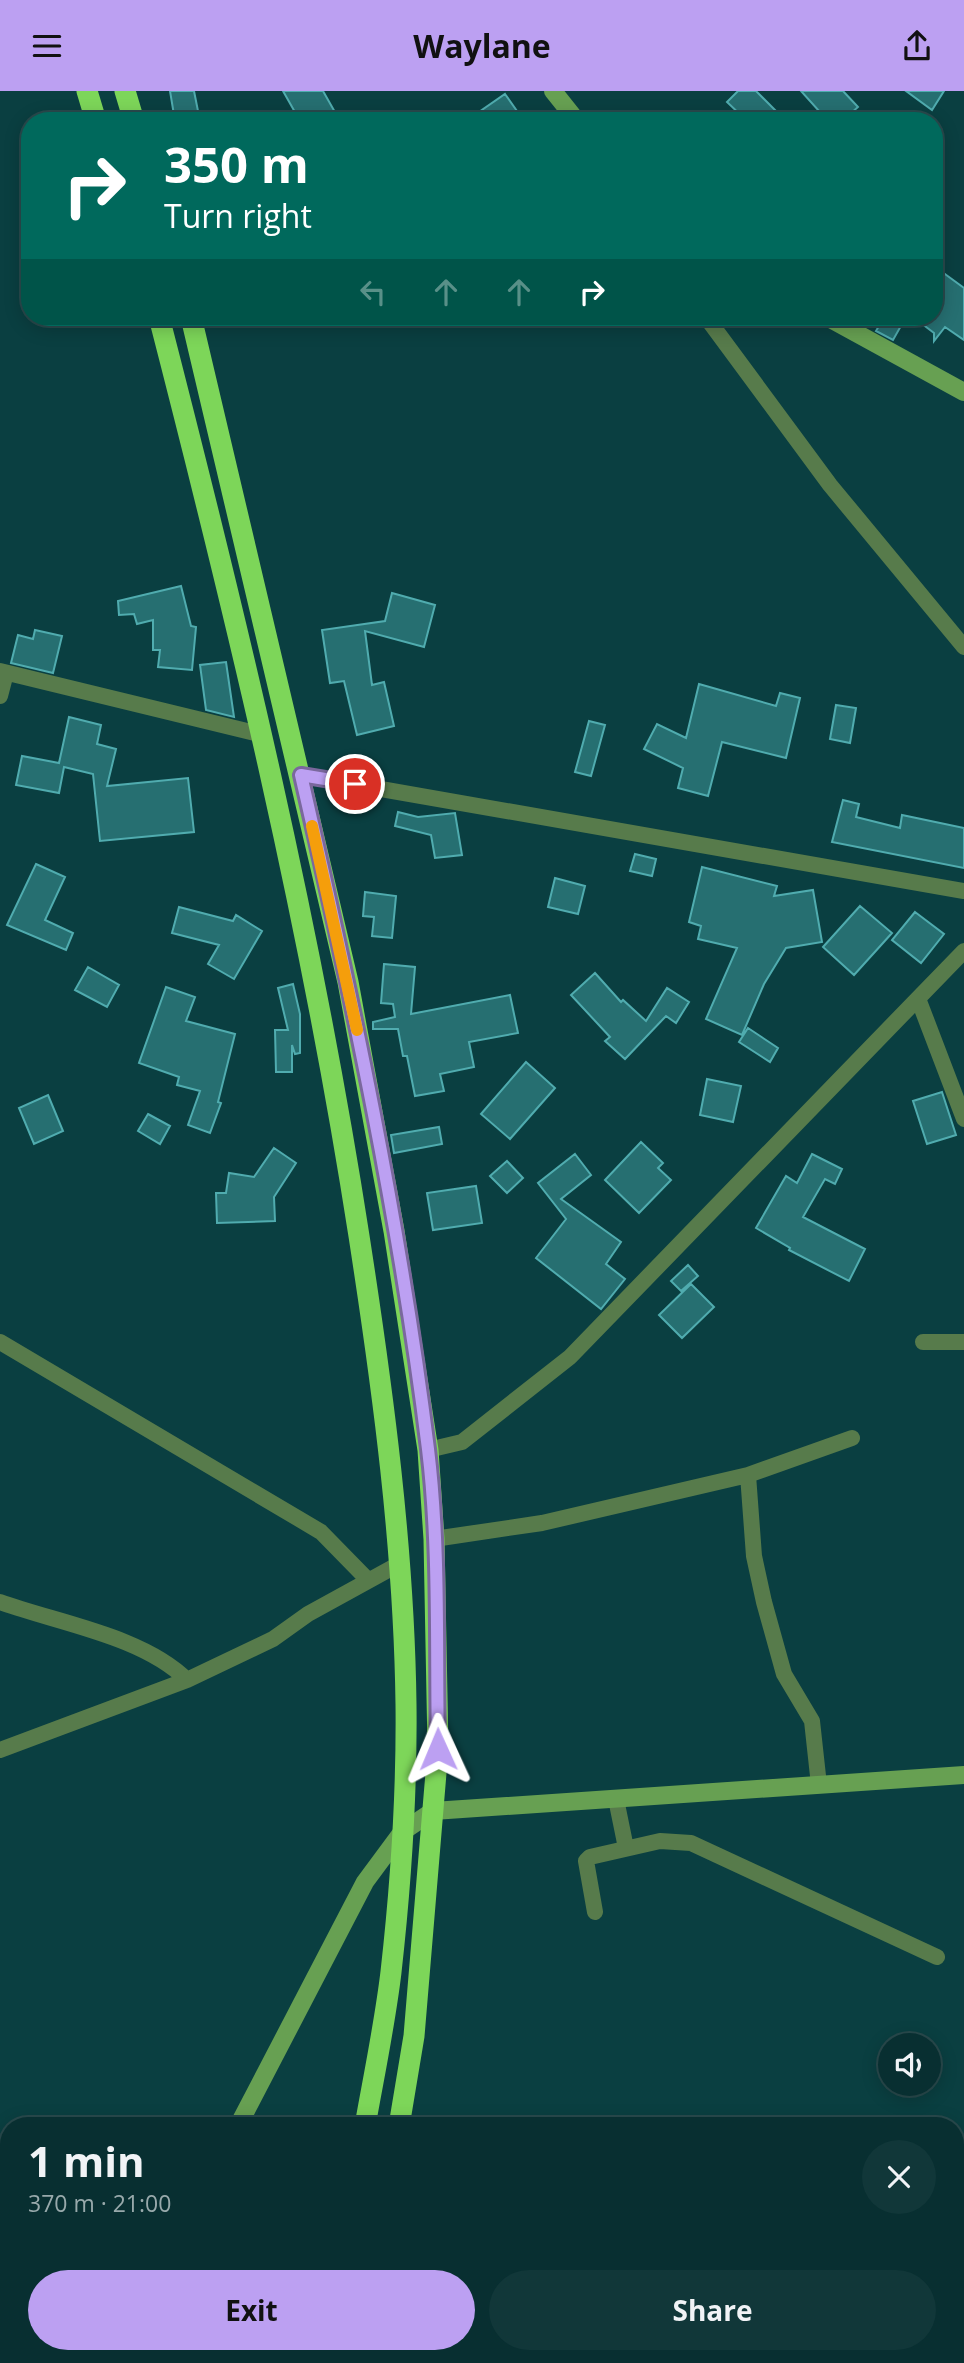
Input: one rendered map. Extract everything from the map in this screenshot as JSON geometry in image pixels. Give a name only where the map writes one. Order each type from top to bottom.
[{"type":"highway","points":[[87,91],[93,112]]},
{"type":"highway","points":[[125,91],[131,112]]},
{"type":"highway","points":[[161,326],[263,735],[338,1104],[387,1436],[399,1564],[406,1703],[402,1832],[391,1975],[367,2117]]},
{"type":"highway","points":[[193,326],[351,995],[394,1231],[428,1450],[434,1539],[438,1749],[414,2036],[400,2117]]},
{"type":"street","points":[[552,91],[570,112]]},
{"type":"street","points":[[713,326],[830,485],[964,647]]},
{"type":"street","points":[[843,326],[964,392]]},
{"type":"street","points":[[0,697],[3,672],[263,735]]},
{"type":"street","points":[[301,775],[964,891]]},
{"type":"street","points":[[428,1450],[462,1442],[570,1357],[919,1001],[964,951]]},
{"type":"street","points":[[919,1001],[964,1119]]},
{"type":"street","points":[[0,1342],[321,1532],[368,1580]]},
{"type":"street","points":[[923,1342],[964,1342]]},
{"type":"street","points":[[434,1539],[542,1523],[748,1475],[852,1438]]},
{"type":"street","points":[[748,1475],[754,1556],[764,1602],[784,1674],[812,1721],[819,1785]]},
{"type":"street","points":[[0,1750],[187,1680],[273,1639],[368,1580],[399,1564]]},
{"type":"street","points":[[0,1602],[128,1644],[174,1667],[187,1680]]},
{"type":"street","points":[[242,2117],[365,1882],[402,1832],[433,1811],[964,1775]]},
{"type":"street","points":[[616,1799],[626,1848]]},
{"type":"street","points":[[595,1912],[586,1861],[590,1857],[660,1842],[691,1843],[937,1957]]},
{"type":"building","points":[[170,91],[194,91],[198,112],[174,112]]},
{"type":"building","points":[[283,91],[323,91],[335,112],[295,112]]},
{"type":"building","points":[[738,91],[756,91],[777,112],[738,112],[727,102]]},
{"type":"building","points":[[801,91],[843,91],[858,107],[852,112],[820,112]]},
{"type":"building","points":[[906,91],[944,91],[932,110]]},
{"type":"building","points":[[505,94],[518,112],[479,112]]},
{"type":"building","points":[[943,273],[964,288],[964,340],[945,327],[934,341],[934,333],[925,326],[943,326]]},
{"type":"building","points":[[879,326],[901,326],[893,340],[876,331]]},
{"type":"building","points":[[181,586],[191,626],[196,627],[192,670],[158,667],[160,650],[153,650],[153,620],[137,624],[134,614],[119,615],[118,601]]},
{"type":"building","points":[[392,593],[435,605],[424,647],[365,631],[372,685],[384,682],[394,726],[357,735],[344,681],[330,683],[322,630],[385,621]]},
{"type":"building","points":[[35,630],[62,636],[53,673],[11,663],[18,635],[33,639]]},
{"type":"building","points":[[226,662],[234,717],[206,710],[200,665]]},
{"type":"building","points":[[699,684],[776,706],[780,693],[800,698],[786,758],[722,742],[708,796],[678,788],[683,768],[644,749],[657,724],[686,738]]},
{"type":"building","points":[[836,705],[856,708],[850,743],[830,739]]},
{"type":"building","points":[[69,717],[101,725],[97,744],[116,749],[107,786],[188,778],[194,832],[100,841],[93,774],[64,767],[59,793],[16,785],[22,756],[59,763]]},
{"type":"building","points":[[589,721],[605,725],[591,776],[575,772]]},
{"type":"building","points":[[843,800],[859,804],[856,817],[900,828],[902,815],[964,828],[964,868],[832,842]]},
{"type":"building","points":[[398,812],[418,817],[455,813],[462,855],[435,858],[431,835],[395,826]]},
{"type":"building","points":[[635,854],[656,859],[652,876],[630,871]]},
{"type":"building","points":[[36,864],[65,877],[45,920],[73,933],[66,950],[7,925]]},
{"type":"building","points":[[702,867],[777,886],[774,896],[813,890],[822,942],[786,948],[764,984],[742,1035],[706,1019],[737,948],[698,939],[701,926],[689,922]]},
{"type":"building","points":[[555,878],[585,886],[578,914],[548,907]]},
{"type":"building","points":[[365,892],[396,896],[392,938],[372,936],[374,917],[363,916]]},
{"type":"building","points":[[860,906],[892,933],[854,975],[823,947]]},
{"type":"building","points":[[179,907],[233,921],[236,915],[262,931],[234,979],[208,964],[219,945],[172,933]]},
{"type":"building","points":[[915,912],[944,934],[921,963],[892,940]]},
{"type":"building","points":[[384,964],[415,967],[411,1014],[510,995],[518,1033],[469,1042],[474,1067],[440,1074],[444,1091],[415,1096],[398,1029],[373,1029],[373,1022],[395,1017],[393,1004],[381,1003]]},
{"type":"building","points":[[88,967],[119,985],[107,1007],[75,990]]},
{"type":"building","points":[[595,973],[621,1002],[623,1000],[646,1021],[667,988],[689,1002],[676,1023],[666,1016],[625,1059],[605,1041],[610,1037],[571,995]]},
{"type":"building","points":[[293,984],[300,1014],[300,1053],[295,1054],[292,1045],[292,1072],[276,1072],[275,1030],[288,1030],[278,988]]},
{"type":"building","points":[[166,987],[195,997],[186,1021],[235,1034],[218,1102],[221,1103],[210,1133],[188,1125],[200,1091],[177,1085],[179,1077],[139,1063]]},
{"type":"building","points":[[748,1028],[778,1048],[770,1062],[739,1042]]},
{"type":"building","points":[[526,1062],[555,1088],[510,1139],[481,1114]]},
{"type":"building","points":[[707,1079],[741,1086],[733,1122],[700,1115]]},
{"type":"building","points":[[942,1092],[956,1135],[927,1144],[913,1101]]},
{"type":"building","points":[[48,1095],[63,1131],[34,1144],[19,1108]]},
{"type":"building","points":[[148,1114],[170,1126],[160,1144],[138,1131]]},
{"type":"building","points":[[439,1127],[442,1144],[394,1153],[391,1135]]},
{"type":"building","points":[[641,1142],[663,1163],[658,1168],[671,1180],[639,1213],[605,1180]]},
{"type":"building","points":[[274,1148],[296,1163],[274,1197],[275,1221],[217,1223],[216,1193],[226,1193],[229,1173],[254,1177]]},
{"type":"building","points":[[575,1154],[591,1175],[561,1199],[621,1242],[606,1264],[625,1279],[601,1309],[536,1258],[566,1219],[538,1183]]},
{"type":"building","points":[[812,1154],[842,1169],[835,1184],[825,1179],[803,1217],[865,1249],[849,1281],[789,1250],[790,1248],[756,1228],[786,1176],[797,1183]]},
{"type":"building","points":[[507,1161],[523,1178],[507,1193],[490,1176]]},
{"type":"building","points":[[476,1186],[482,1223],[433,1230],[427,1193]]},
{"type":"building","points":[[688,1265],[698,1276],[681,1291],[671,1281]]},
{"type":"building","points":[[691,1284],[714,1307],[682,1338],[659,1315]]},
{"type":"slow traffic","points":[[312,826],[357,1030]]},
{"type":"route","points":[[355,784],[301,775],[348,982],[394,1231],[428,1450],[434,1539],[438,1749]]}]
